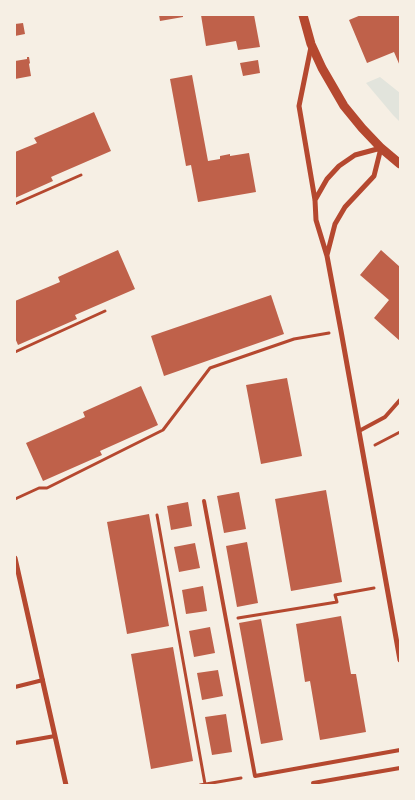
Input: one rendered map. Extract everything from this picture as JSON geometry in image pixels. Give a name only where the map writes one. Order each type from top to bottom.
[{"type":"street","points":[[303,15],[322,68],[344,106],[381,148],[400,164]]},
{"type":"street","points":[[312,44],[298,106],[315,200],[316,220],[327,256],[342,331],[400,660]]},
{"type":"street","points":[[315,200],[327,179],[339,166],[355,155],[381,148]]},
{"type":"street","points":[[327,256],[336,224],[345,207],[374,176],[381,148]]},
{"type":"street","points":[[15,558],[66,785]]},
{"type":"lane","points":[[360,431],[385,417],[400,400]]},
{"type":"lane","points":[[204,501],[255,776],[400,750]]},
{"type":"lane","points":[[15,687],[42,680]]},
{"type":"lane","points":[[15,743],[55,736]]},
{"type":"lane","points":[[313,783],[400,768]]},
{"type":"path","points":[[15,204],[81,175]]},
{"type":"path","points":[[15,352],[105,312]]},
{"type":"path","points":[[15,499],[39,488],[47,488],[163,430],[210,368],[294,339],[342,331]]},
{"type":"path","points":[[363,451],[400,432]]},
{"type":"path","points":[[157,515],[205,784]]},
{"type":"path","points":[[226,620],[337,602],[335,595],[387,585]]},
{"type":"path","points":[[200,785],[255,776]]},
{"type":"shaded area","points":[[380,77],[400,93],[400,122],[366,83]]},
{"type":"building","points":[[159,15],[183,15],[183,17],[160,21]]},
{"type":"building","points":[[201,15],[254,15],[260,47],[238,50],[236,41],[206,46]]},
{"type":"building","points":[[361,15],[400,15],[400,66],[394,52],[367,63],[349,20]]},
{"type":"building","points":[[23,23],[25,34],[15,36],[15,24]]},
{"type":"building","points":[[29,57],[31,76],[15,79],[15,61],[27,59]]},
{"type":"building","points":[[258,60],[260,73],[243,76],[240,63]]},
{"type":"building","points":[[192,75],[208,161],[220,159],[220,156],[230,154],[230,156],[249,153],[256,192],[198,202],[191,165],[186,166],[170,79]]},
{"type":"building","points":[[94,112],[111,151],[51,177],[53,181],[15,198],[15,152],[37,143],[34,138]]},
{"type":"building","points":[[118,250],[135,289],[75,315],[77,319],[18,345],[15,338],[15,301],[60,282],[58,277]]},
{"type":"building","points":[[381,250],[400,267],[400,341],[374,318],[389,300],[360,275]]},
{"type":"building","points":[[271,295],[284,334],[164,376],[151,336]]},
{"type":"building","points":[[287,378],[302,456],[261,464],[246,385]]},
{"type":"building","points":[[141,386],[158,425],[100,451],[102,455],[43,481],[26,443],[85,417],[83,412]]},
{"type":"building","points":[[326,490],[342,582],[291,591],[275,499]]},
{"type":"building","points":[[239,492],[246,529],[224,533],[217,496]]},
{"type":"building","points":[[188,502],[192,526],[171,530],[167,506]]},
{"type":"building","points":[[149,514],[169,626],[127,634],[107,522]]},
{"type":"building","points":[[247,542],[258,603],[237,607],[226,546]]},
{"type":"building","points":[[195,543],[200,568],[179,572],[174,547]]},
{"type":"building","points":[[203,586],[207,611],[186,614],[182,590]]},
{"type":"building","points":[[341,616],[351,674],[356,674],[366,732],[320,740],[310,681],[305,682],[296,624]]},
{"type":"building","points":[[261,619],[283,740],[261,744],[239,623]]},
{"type":"building","points":[[210,627],[215,653],[194,657],[189,631]]},
{"type":"building","points":[[173,647],[193,761],[151,769],[131,654]]},
{"type":"building","points":[[218,670],[223,696],[202,700],[197,673]]},
{"type":"building","points":[[226,714],[232,752],[212,755],[205,717]]}]
